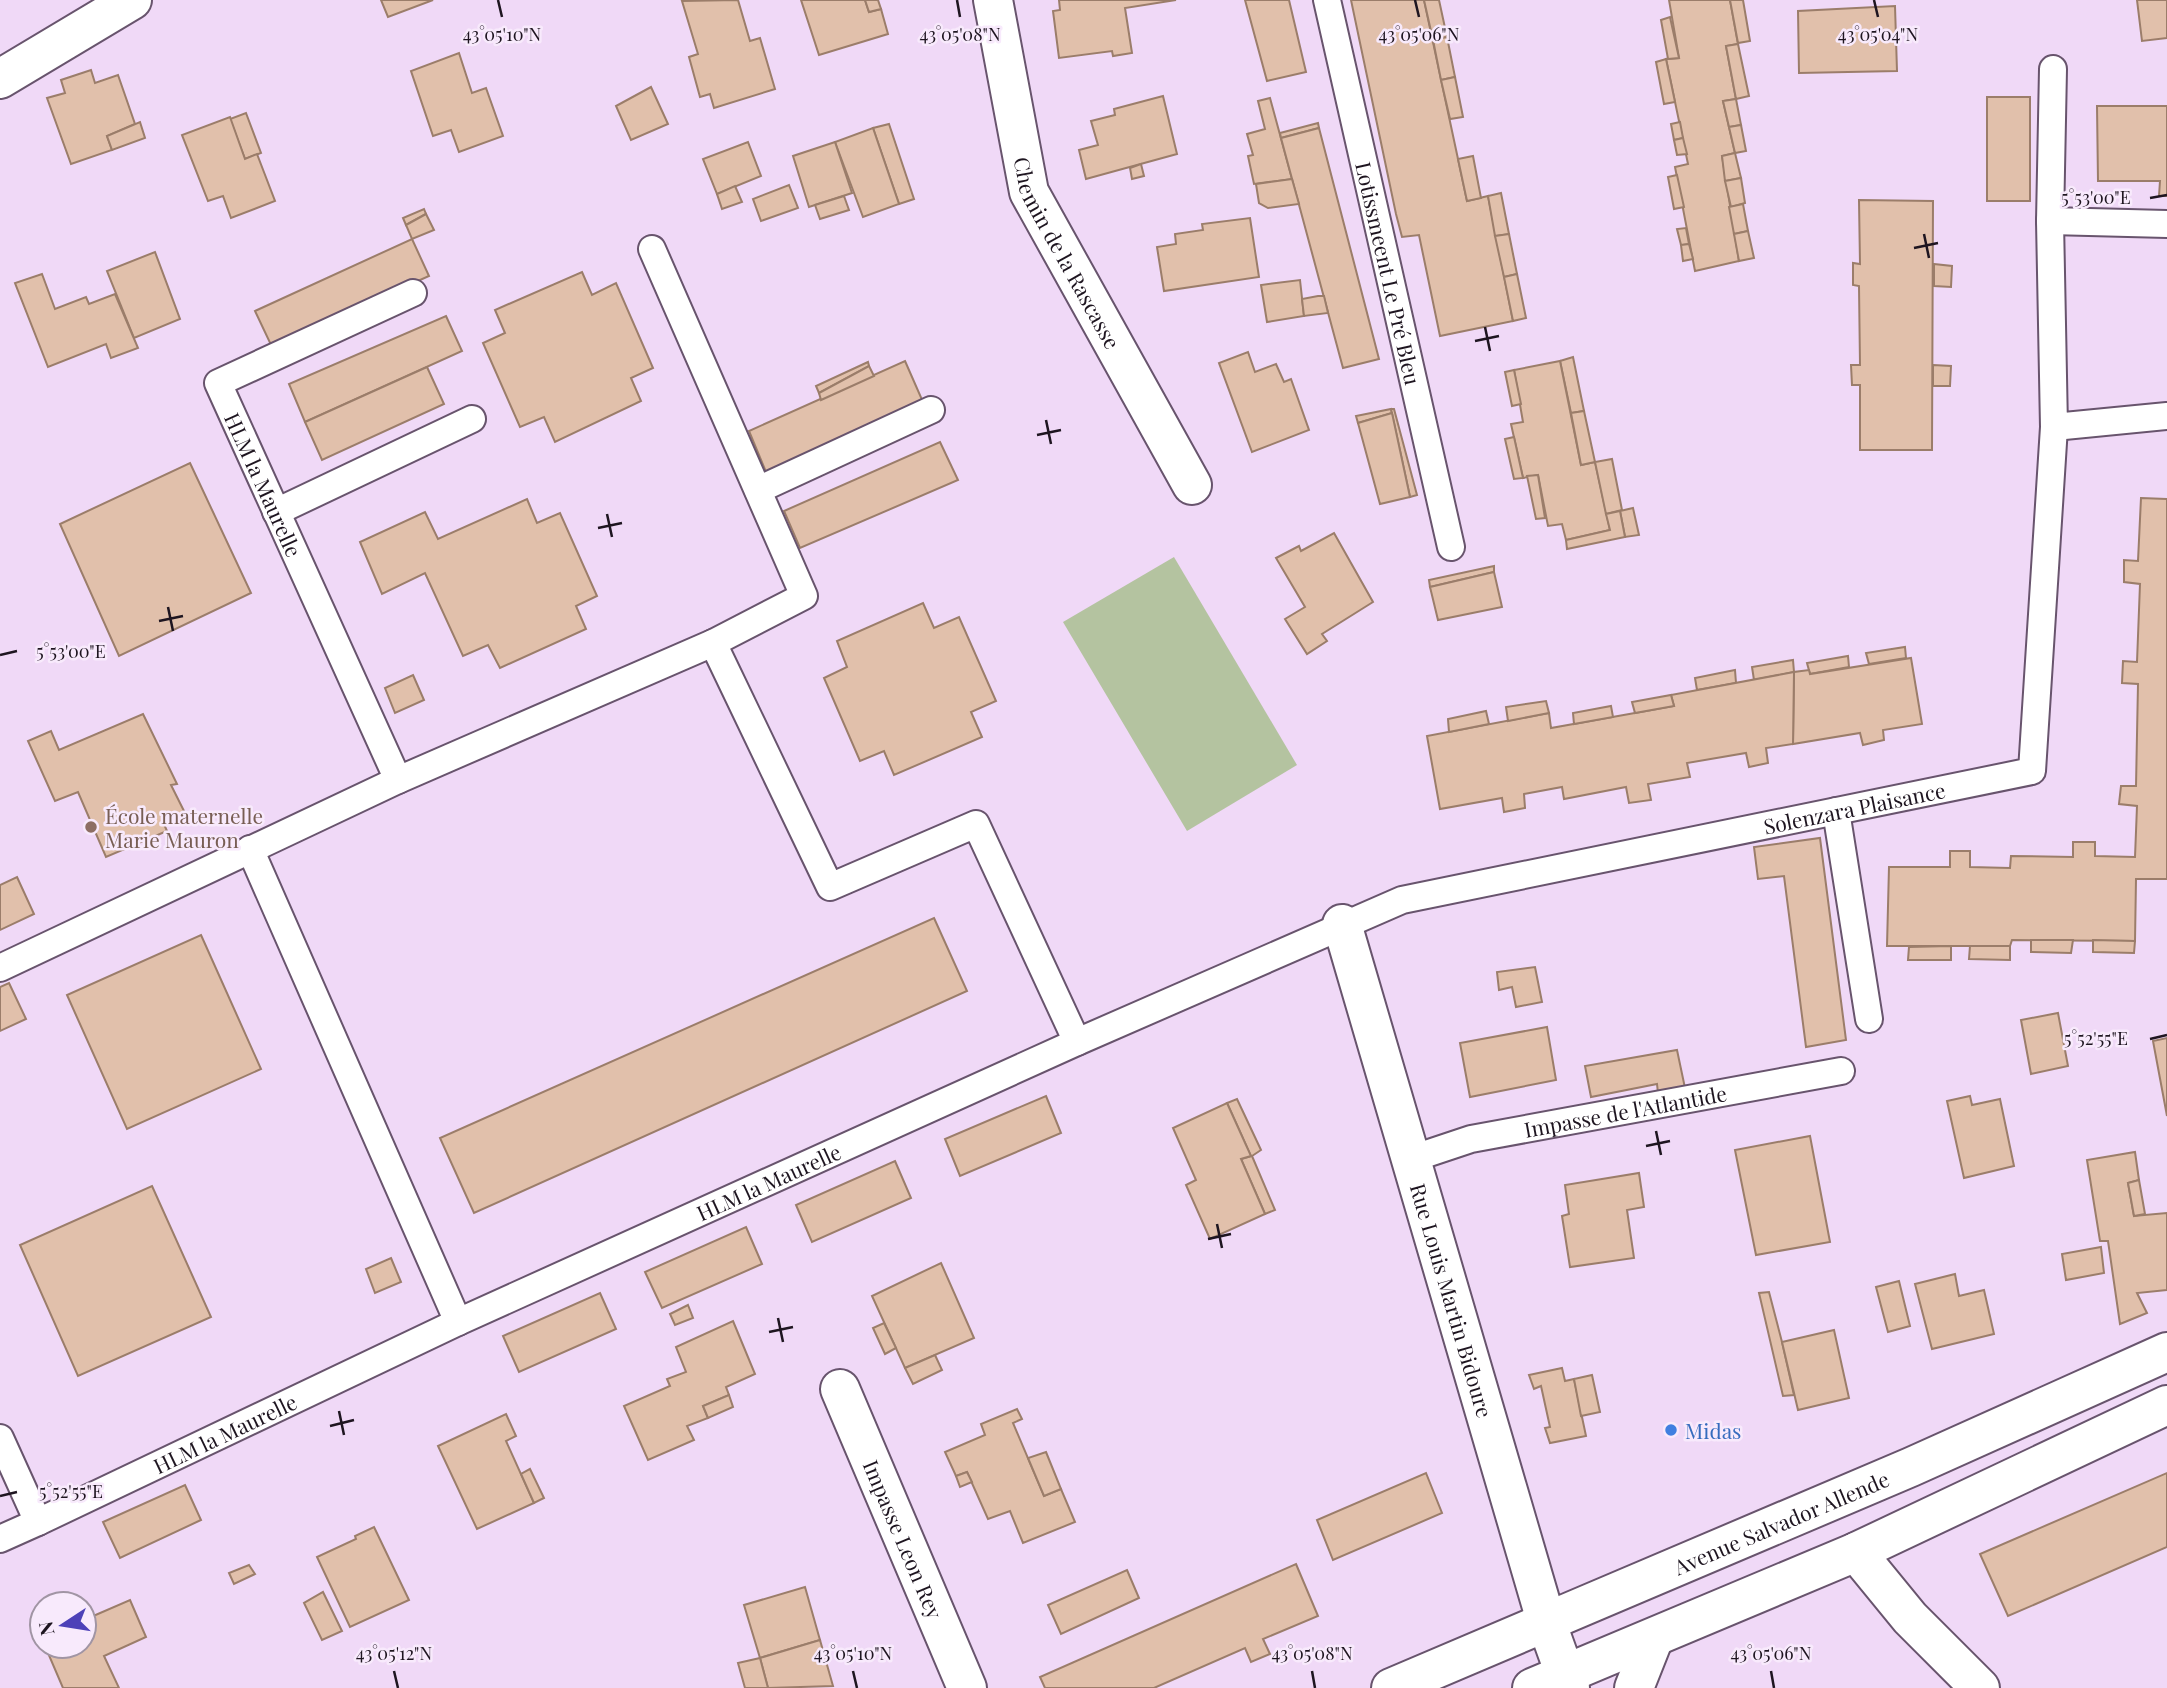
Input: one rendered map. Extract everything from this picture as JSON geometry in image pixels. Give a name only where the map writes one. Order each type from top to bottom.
[{"type":"street","points":[[0,79],[132,0]]},
{"type":"street","name":"Chemin de la Rascasse","points":[[993,0],[1029,192],[1192,485]]},
{"type":"street","name":"Rue Louis Martin Bidoure","points":[[1342,924],[1547,1624],[1569,1681]]},
{"type":"street","name":"Avenue Salvador Allende","points":[[1391,1688],[1547,1624],[2167,1352]]},
{"type":"street","name":"Impasse Leon Rey","points":[[840,1389],[967,1688]]},
{"type":"street","points":[[1532,1688],[1569,1681],[1653,1640],[1856,1552],[2167,1405]]},
{"type":"street","points":[[1856,1552],[1910,1618],[1980,1688]]},
{"type":"street","points":[[1634,1688],[1653,1640]]},
{"type":"lane","name":"Lotissmeent Le Pré Bleu","points":[[1327,0],[1451,547]]},
{"type":"lane","name":"Solenzara Plaisance","points":[[1342,924],[1402,900],[2032,771],[2054,427],[2050,221],[2053,69]]},
{"type":"lane","points":[[2050,221],[2167,223]]},
{"type":"lane","points":[[0,968],[398,779],[713,643],[804,596],[652,248]]},
{"type":"lane","name":"HLM la Maurelle","points":[[398,779],[218,383],[414,293]]},
{"type":"lane","points":[[758,491],[931,410]]},
{"type":"lane","points":[[2054,427],[2167,416]]},
{"type":"lane","points":[[276,512],[472,419]]},
{"type":"lane","points":[[713,643],[830,887],[975,824],[1077,1042]]},
{"type":"lane","points":[[1836,811],[1869,1019]]},
{"type":"lane","points":[[250,849],[458,1322]]},
{"type":"lane","name":"HLM la Maurelle","points":[[0,1539],[458,1322],[1342,924]]},
{"type":"lane","name":"Impasse de l'Atlantide","points":[[1411,1159],[1471,1139],[1841,1071]]},
{"type":"lane","points":[[0,1438],[38,1522]]},
{"type":"green space","points":[[1174,557],[1297,765],[1187,831],[1063,622]]},
{"type":"building","points":[[381,0],[433,0],[388,17]]},
{"type":"building","points":[[738,0],[750,41],[760,38],[775,89],[714,108],[710,94],[700,97],[689,57],[698,54],[682,1]]},
{"type":"building","points":[[801,0],[865,0],[869,12],[881,9],[888,34],[819,55]]},
{"type":"building","points":[[865,0],[878,0],[881,9],[869,12]]},
{"type":"building","points":[[1059,0],[1176,0],[1125,8],[1132,53],[1113,56],[1112,51],[1059,58],[1053,11],[1060,10]]},
{"type":"building","points":[[1245,0],[1289,0],[1306,72],[1267,81]]},
{"type":"building","points":[[1351,0],[1424,0],[1467,201],[1488,196],[1513,321],[1440,336],[1419,235],[1402,237]]},
{"type":"building","points":[[1424,0],[1439,0],[1447,37],[1433,40]]},
{"type":"building","points":[[1669,0],[1730,0],[1738,44],[1726,46],[1736,99],[1723,101],[1735,153],[1722,156],[1739,261],[1695,271],[1675,167],[1688,164],[1666,59],[1679,58]]},
{"type":"building","points":[[1730,0],[1743,0],[1750,41],[1738,43]]},
{"type":"building","points":[[2137,0],[2167,0],[2167,38],[2142,41]]},
{"type":"building","points":[[1895,6],[1897,71],[1799,73],[1798,11]]},
{"type":"building","points":[[1670,17],[1679,58],[1668,59],[1661,20]]},
{"type":"building","points":[[1447,37],[1455,77],[1441,80],[1433,40]]},
{"type":"building","points":[[1738,44],[1749,96],[1736,99],[1726,46]]},
{"type":"building","points":[[459,53],[472,93],[486,88],[503,136],[459,152],[451,130],[433,136],[411,71]]},
{"type":"building","points":[[1666,59],[1675,102],[1664,104],[1656,62]]},
{"type":"building","points":[[91,70],[95,83],[118,75],[135,124],[107,136],[112,150],[71,164],[47,98],[65,93],[61,80]]},
{"type":"building","points":[[1455,77],[1463,117],[1450,119],[1441,80]]},
{"type":"building","points":[[651,87],[668,124],[631,140],[616,106]]},
{"type":"building","points":[[1163,96],[1177,154],[1086,179],[1079,150],[1098,145],[1091,121],[1115,115],[1114,109]]},
{"type":"building","points":[[1987,97],[2030,97],[2030,201],[1987,201]]},
{"type":"building","points":[[1270,98],[1292,179],[1254,184],[1248,156],[1253,155],[1247,134],[1265,129],[1258,101]]},
{"type":"building","points":[[1736,99],[1741,125],[1729,127],[1723,101]]},
{"type":"building","points":[[2097,106],[2167,106],[2167,196],[2159,196],[2160,181],[2098,181]]},
{"type":"building","points":[[246,113],[261,153],[245,159],[230,119]]},
{"type":"building","points":[[230,117],[245,159],[257,154],[275,201],[231,218],[223,196],[208,201],[182,135]]},
{"type":"building","points":[[140,122],[145,138],[112,150],[107,136]]},
{"type":"building","points":[[1680,122],[1683,138],[1674,140],[1671,124]]},
{"type":"building","points":[[1318,123],[1319,128],[1281,138],[1280,133]]},
{"type":"building","points":[[889,124],[914,199],[899,204],[873,128]]},
{"type":"building","points":[[1741,125],[1746,151],[1735,153],[1729,127]]},
{"type":"building","points":[[873,128],[899,204],[863,217],[835,142]]},
{"type":"building","points":[[1319,128],[1379,359],[1343,368],[1281,138]]},
{"type":"building","points":[[1683,138],[1687,154],[1677,155],[1674,140]]},
{"type":"building","points":[[748,142],[761,176],[717,194],[703,159]]},
{"type":"building","points":[[835,142],[852,193],[809,207],[793,156]]},
{"type":"building","points":[[1735,153],[1741,178],[1725,181],[1722,156]]},
{"type":"building","points":[[1473,156],[1481,198],[1467,201],[1458,159]]},
{"type":"building","points":[[1141,164],[1144,176],[1132,179],[1130,168]]},
{"type":"building","points":[[1677,175],[1684,207],[1674,209],[1668,177]]},
{"type":"building","points":[[1741,178],[1745,203],[1731,207],[1725,181]]},
{"type":"building","points":[[1292,179],[1299,204],[1268,208],[1259,203],[1256,184]]},
{"type":"building","points":[[789,185],[798,208],[761,221],[753,199]]},
{"type":"building","points":[[735,186],[742,202],[722,209],[717,194]]},
{"type":"building","points":[[1501,193],[1509,234],[1495,236],[1488,196]]},
{"type":"building","points":[[844,196],[849,210],[820,219],[815,205]]},
{"type":"building","points":[[1859,200],[1933,201],[1932,450],[1860,450],[1860,385],[1852,385],[1851,365],[1860,365],[1859,286],[1853,285],[1853,263],[1860,264]]},
{"type":"building","points":[[1743,204],[1748,231],[1734,234],[1729,207]]},
{"type":"building","points":[[424,209],[426,214],[406,225],[403,218]]},
{"type":"building","points":[[426,214],[434,230],[412,239],[406,225]]},
{"type":"building","points":[[1250,218],[1259,277],[1164,291],[1157,247],[1176,244],[1175,234],[1203,230],[1202,224]]},
{"type":"building","points":[[1686,228],[1689,244],[1681,245],[1677,229]]},
{"type":"building","points":[[1748,231],[1754,258],[1739,261],[1734,234]]},
{"type":"building","points":[[1509,234],[1517,274],[1504,277],[1495,236]]},
{"type":"building","points":[[412,239],[429,276],[272,347],[255,311]]},
{"type":"building","points":[[1689,244],[1693,259],[1683,261],[1681,245]]},
{"type":"building","points":[[155,252],[180,319],[134,338],[107,271]]},
{"type":"building","points":[[1934,264],[1952,266],[1951,287],[1934,286]]},
{"type":"building","points":[[582,272],[592,295],[616,283],[653,368],[631,378],[641,401],[555,442],[544,417],[520,427],[483,343],[505,333],[495,310]]},
{"type":"building","points":[[42,274],[55,309],[86,297],[89,304],[115,294],[138,348],[111,358],[106,344],[48,367],[15,283]]},
{"type":"building","points":[[1517,274],[1526,318],[1513,321],[1504,277]]},
{"type":"building","points":[[1300,280],[1304,316],[1267,322],[1261,285]]},
{"type":"building","points":[[1324,296],[1328,313],[1304,316],[1302,299]]},
{"type":"building","points":[[446,316],[462,351],[305,422],[289,384]]},
{"type":"building","points":[[1248,352],[1255,372],[1276,364],[1284,382],[1291,379],[1309,430],[1252,452],[1219,363]]},
{"type":"building","points":[[1573,357],[1584,411],[1571,413],[1560,361]]},
{"type":"building","points":[[905,361],[923,402],[766,472],[749,431]]},
{"type":"building","points":[[1560,361],[1581,465],[1595,462],[1610,530],[1566,540],[1562,524],[1548,526],[1538,475],[1523,478],[1511,424],[1523,422],[1514,370]]},
{"type":"building","points":[[868,362],[869,366],[819,393],[816,386]]},
{"type":"building","points":[[1933,365],[1951,366],[1950,386],[1933,386]]},
{"type":"building","points":[[869,366],[874,376],[821,400],[819,393]]},
{"type":"building","points":[[427,367],[444,404],[322,460],[305,422]]},
{"type":"building","points":[[1514,370],[1521,404],[1512,406],[1505,372]]},
{"type":"building","points":[[1391,409],[1392,413],[1358,423],[1356,416]]},
{"type":"building","points":[[1391,409],[1394,409],[1417,495],[1410,497]]},
{"type":"building","points":[[1584,411],[1595,462],[1581,465],[1571,413]]},
{"type":"building","points":[[1392,413],[1410,497],[1380,504],[1358,423]]},
{"type":"building","points":[[1514,437],[1523,478],[1514,479],[1505,439]]},
{"type":"building","points":[[940,442],[958,480],[800,548],[784,511]]},
{"type":"building","points":[[1612,459],[1622,510],[1606,514],[1595,462]]},
{"type":"building","points":[[190,463],[251,593],[119,656],[60,524]]},
{"type":"building","points":[[1538,475],[1545,518],[1536,519],[1527,476]]},
{"type":"building","points":[[2141,498],[2167,499],[2167,879],[2136,879],[2135,941],[2012,940],[2010,946],[1887,946],[1889,867],[1950,867],[1950,851],[1970,851],[1970,867],[2010,868],[2011,856],[2073,857],[2073,842],[2095,842],[2095,856],[2135,857],[2137,806],[2119,804],[2121,786],[2136,786],[2138,684],[2122,683],[2123,661],[2137,662],[2140,584],[2124,582],[2124,560],[2138,561]]},
{"type":"building","points":[[527,499],[537,523],[560,513],[597,596],[576,606],[586,629],[500,668],[488,645],[463,656],[425,573],[382,594],[360,542],[425,512],[438,539]]},
{"type":"building","points":[[1633,508],[1639,535],[1625,537],[1620,511]]},
{"type":"building","points":[[1620,511],[1625,537],[1567,549],[1566,540],[1610,530],[1606,514]]},
{"type":"building","points":[[1334,533],[1373,602],[1322,634],[1327,641],[1307,654],[1285,619],[1305,607],[1276,558],[1299,546],[1301,551]]},
{"type":"building","points":[[1494,566],[1494,572],[1430,587],[1429,580]]},
{"type":"building","points":[[1494,572],[1502,607],[1438,620],[1430,587]]},
{"type":"building","points":[[923,603],[934,628],[959,617],[996,701],[971,712],[982,737],[894,775],[884,751],[860,761],[824,678],[847,667],[837,641]]},
{"type":"building","points":[[1905,647],[1906,658],[1869,664],[1866,653]]},
{"type":"building","points":[[1848,656],[1849,667],[1810,674],[1807,663]]},
{"type":"building","points":[[1911,658],[1922,724],[1883,730],[1884,740],[1863,745],[1860,733],[1793,744],[1794,672],[1809,670],[1810,674]]},
{"type":"building","points":[[1793,660],[1794,672],[1754,680],[1752,667]]},
{"type":"building","points":[[1735,670],[1736,683],[1697,690],[1695,678]]},
{"type":"building","points":[[1794,672],[1793,744],[1766,748],[1768,763],[1749,767],[1746,753],[1687,763],[1690,777],[1648,784],[1651,800],[1629,803],[1626,787],[1564,799],[1562,787],[1524,794],[1525,808],[1504,812],[1502,798],[1440,809],[1427,736],[1549,713],[1551,728],[1674,706],[1671,695]]},
{"type":"building","points":[[413,675],[424,700],[395,713],[385,688]]},
{"type":"building","points":[[1671,695],[1674,706],[1635,713],[1632,702]]},
{"type":"building","points":[[1546,701],[1549,713],[1508,721],[1506,707]]},
{"type":"building","points":[[1611,706],[1613,717],[1574,724],[1573,713]]},
{"type":"building","points":[[1486,711],[1489,724],[1449,732],[1448,719]]},
{"type":"building","points":[[143,714],[177,784],[171,785],[185,813],[163,822],[167,831],[106,857],[78,792],[55,801],[28,741],[51,731],[59,750]]},
{"type":"building","points":[[1820,838],[1846,1040],[1806,1047],[1784,876],[1758,879],[1754,847]]},
{"type":"building","points":[[17,877],[34,914],[0,930],[0,885]]},
{"type":"building","points":[[934,918],[967,991],[474,1213],[440,1138]]},
{"type":"building","points":[[201,935],[261,1069],[127,1129],[67,995]]},
{"type":"building","points":[[2031,940],[2073,940],[2071,953],[2031,952]]},
{"type":"building","points":[[2093,940],[2135,941],[2134,953],[2093,952]]},
{"type":"building","points":[[1951,946],[1951,960],[1908,960],[1909,947]]},
{"type":"building","points":[[1970,946],[2010,946],[2010,960],[1969,959]]},
{"type":"building","points":[[1535,967],[1542,1002],[1516,1007],[1512,987],[1499,990],[1497,972]]},
{"type":"building","points":[[9,983],[26,1019],[0,1031],[0,987]]},
{"type":"building","points":[[2058,1013],[2068,1066],[2031,1074],[2021,1020]]},
{"type":"building","points":[[1547,1027],[1556,1080],[1470,1097],[1460,1043]]},
{"type":"building","points":[[2167,1038],[2167,1116],[2153,1041]]},
{"type":"building","points":[[1677,1050],[1685,1088],[1658,1093],[1657,1084],[1591,1097],[1585,1066]]},
{"type":"building","points":[[1046,1096],[1061,1133],[960,1176],[945,1139]]},
{"type":"building","points":[[1970,1096],[1972,1105],[2000,1099],[2014,1166],[1964,1178],[1947,1101]]},
{"type":"building","points":[[1237,1099],[1261,1150],[1252,1156],[1275,1210],[1265,1214],[1241,1159],[1251,1156],[1227,1103]]},
{"type":"building","points":[[1227,1103],[1251,1156],[1241,1159],[1265,1214],[1210,1239],[1186,1185],[1196,1180],[1173,1128]]},
{"type":"building","points":[[1810,1136],[1830,1242],[1756,1255],[1735,1150]]},
{"type":"building","points":[[2135,1152],[2139,1180],[2128,1183],[2134,1216],[2167,1213],[2167,1290],[2137,1293],[2147,1313],[2120,1324],[2108,1241],[2100,1241],[2087,1160]]},
{"type":"building","points":[[895,1161],[911,1198],[812,1242],[796,1205]]},
{"type":"building","points":[[1639,1173],[1644,1207],[1627,1210],[1634,1258],[1570,1267],[1562,1216],[1569,1214],[1565,1185]]},
{"type":"building","points":[[2139,1180],[2145,1214],[2134,1216],[2128,1183]]},
{"type":"building","points":[[152,1186],[211,1317],[78,1376],[20,1245]]},
{"type":"building","points":[[746,1227],[762,1264],[662,1308],[645,1272]]},
{"type":"building","points":[[2101,1247],[2104,1273],[2066,1280],[2062,1254]]},
{"type":"building","points":[[391,1258],[401,1282],[375,1293],[366,1269]]},
{"type":"building","points":[[941,1263],[974,1338],[905,1368],[872,1296]]},
{"type":"building","points":[[1955,1274],[1959,1296],[1984,1290],[1994,1334],[1932,1349],[1915,1284]]},
{"type":"building","points":[[1899,1281],[1910,1326],[1888,1332],[1876,1287]]},
{"type":"building","points":[[1769,1292],[1794,1395],[1783,1396],[1759,1293]]},
{"type":"building","points":[[600,1293],[616,1329],[519,1372],[503,1336]]},
{"type":"building","points":[[688,1305],[693,1318],[675,1325],[670,1314]]},
{"type":"building","points":[[733,1321],[755,1374],[726,1387],[729,1395],[703,1406],[708,1418],[687,1426],[694,1440],[648,1460],[624,1406],[670,1386],[667,1379],[686,1372],[676,1347]]},
{"type":"building","points":[[884,1323],[896,1348],[885,1354],[873,1328]]},
{"type":"building","points":[[1834,1330],[1849,1398],[1798,1410],[1782,1342]]},
{"type":"building","points":[[935,1355],[942,1370],[913,1384],[905,1368]]},
{"type":"building","points":[[1562,1368],[1565,1381],[1574,1379],[1586,1436],[1550,1443],[1545,1428],[1550,1427],[1541,1386],[1534,1389],[1529,1375]]},
{"type":"building","points":[[1592,1375],[1600,1412],[1581,1416],[1574,1379]]},
{"type":"building","points":[[729,1395],[733,1407],[708,1418],[703,1406]]},
{"type":"building","points":[[1017,1409],[1022,1419],[1013,1423],[1044,1496],[1061,1489],[1075,1522],[1023,1543],[1010,1511],[988,1519],[967,1472],[956,1476],[945,1452],[985,1435],[981,1424]]},
{"type":"building","points":[[506,1414],[516,1436],[506,1441],[534,1503],[477,1529],[438,1446]]},
{"type":"building","points":[[1046,1452],[1061,1489],[1044,1496],[1028,1458]]},
{"type":"building","points":[[530,1469],[544,1498],[534,1503],[521,1474]]},
{"type":"building","points":[[967,1472],[972,1482],[960,1487],[956,1476]]},
{"type":"building","points":[[1426,1473],[1442,1513],[1333,1560],[1317,1520]]},
{"type":"building","points":[[2167,1473],[2167,1547],[2008,1616],[1980,1554]]},
{"type":"building","points":[[185,1485],[201,1520],[120,1558],[103,1522]]},
{"type":"building","points":[[374,1527],[409,1600],[350,1627],[317,1557],[356,1539],[355,1536]]},
{"type":"building","points":[[1296,1564],[1318,1616],[1263,1639],[1270,1654],[1251,1662],[1245,1648],[1154,1688],[1045,1688],[1040,1677]]},
{"type":"building","points":[[249,1565],[255,1574],[234,1584],[229,1573]]},
{"type":"building","points":[[1127,1570],[1139,1598],[1061,1634],[1048,1605]]},
{"type":"building","points":[[805,1587],[820,1640],[760,1658],[744,1605]]},
{"type":"building","points":[[323,1592],[342,1631],[322,1640],[304,1603]]},
{"type":"building","points":[[130,1600],[146,1637],[104,1656],[119,1688],[63,1688],[51,1660],[98,1660],[98,1614]]},
{"type":"building","points":[[820,1640],[833,1686],[768,1688],[760,1658]]},
{"type":"building","points":[[760,1658],[768,1688],[745,1688],[738,1663]]},
{"type":"place","name":"École maternelle Marie Mauron","points":[[91,827]]},
{"type":"place","name":"Midas","points":[[1671,1430]]}]
